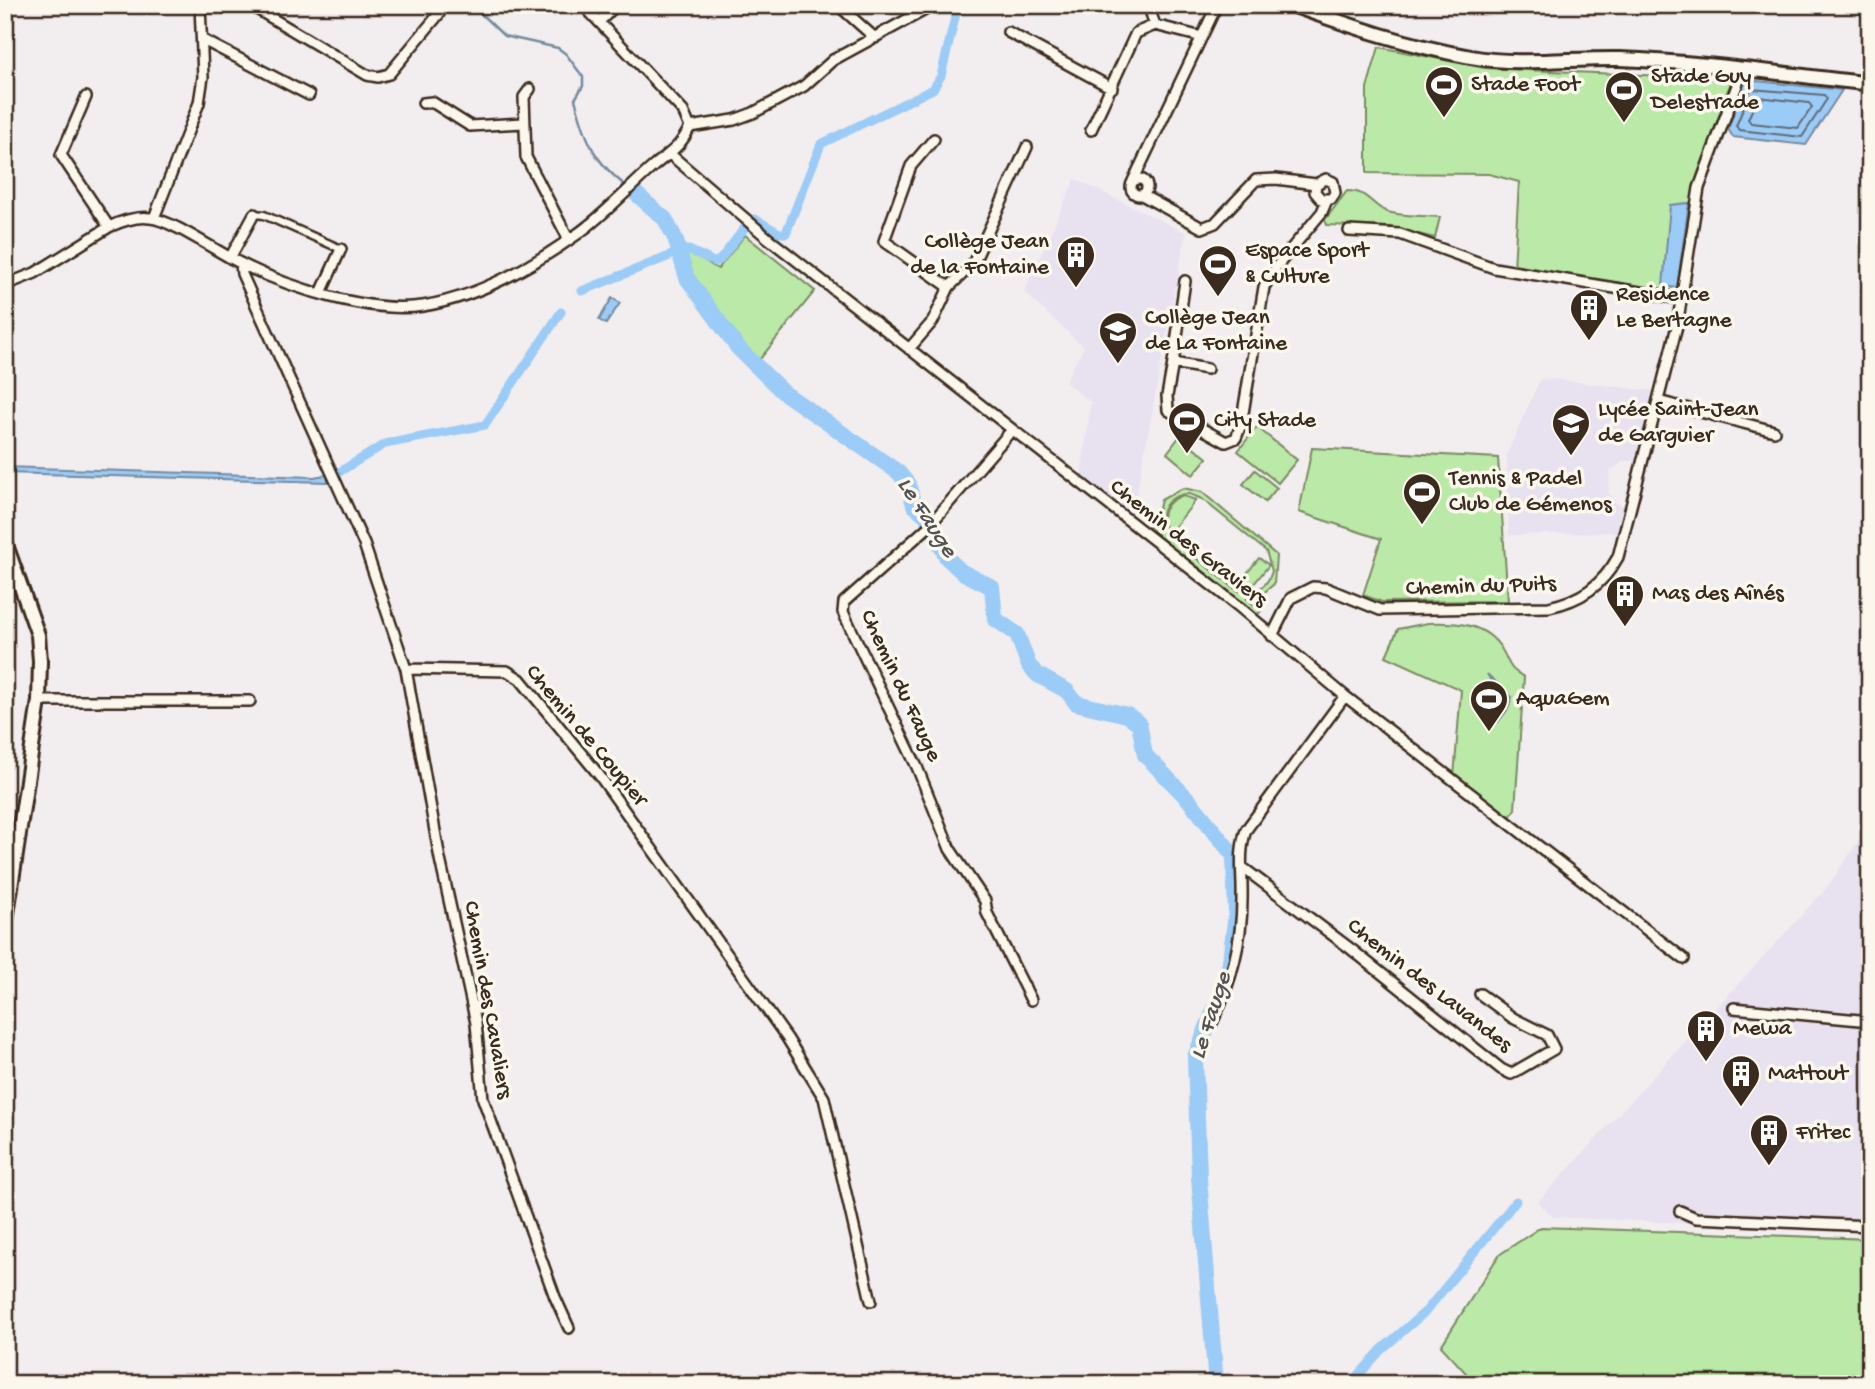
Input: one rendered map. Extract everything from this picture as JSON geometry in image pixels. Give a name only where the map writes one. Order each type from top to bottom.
[{"type":"main road","points":[[1298,7],[1386,36],[1472,57],[1512,62],[1646,61],[1867,84]]},
{"type":"main road","points":[[5,542],[38,635],[39,701],[5,927]]},
{"type":"street","points":[[153,218],[199,103],[203,40],[200,5]]},
{"type":"street","points":[[250,5],[367,75],[378,77],[389,74],[439,14]]},
{"type":"street","points":[[583,5],[682,111],[690,127]]},
{"type":"street","points":[[599,22],[616,5]]},
{"type":"street","points":[[838,5],[874,38]]},
{"type":"street","points":[[5,285],[35,273],[122,221],[153,218],[241,264],[321,293],[393,306],[422,306],[464,295],[523,270],[569,240],[623,197],[657,163],[671,155],[690,127],[734,120],[753,113],[804,86],[834,60],[934,5]]},
{"type":"street","points":[[1148,5],[1155,25]]},
{"type":"street","points":[[1185,281],[1167,396],[1168,410],[1226,442],[1236,438],[1241,425],[1264,287],[1277,266],[1322,212],[1327,200],[1335,194],[1333,182],[1323,179],[1316,184],[1276,179],[1256,180],[1215,223],[1202,228],[1142,195],[1147,189],[1146,181],[1140,178],[1133,181],[1217,5]]},
{"type":"street","points":[[1091,130],[1136,33],[1155,25],[1202,37]]},
{"type":"street","points":[[1008,32],[1112,88]]},
{"type":"street","points":[[203,40],[309,95]]},
{"type":"street","name":"Chemin du Puits","points":[[1272,636],[1291,598],[1313,587],[1326,588],[1380,610],[1549,607],[1586,595],[1604,580],[1618,557],[1658,401],[1681,299],[1699,188],[1742,73]]},
{"type":"street","points":[[530,89],[524,97],[526,157],[569,240]]},
{"type":"street","points":[[86,97],[61,155],[109,227]]},
{"type":"street","points":[[423,103],[432,102],[470,126],[524,123]]},
{"type":"street","points":[[934,139],[911,166],[884,241],[949,287]]},
{"type":"street","points":[[909,349],[933,321],[949,287],[973,264],[1027,147]]},
{"type":"street","name":"Chemin des Graviers","points":[[671,155],[731,208],[1011,431],[1238,606],[1345,696],[1684,959]]},
{"type":"street","points":[[1316,184],[1317,195],[1327,200]]},
{"type":"street","points":[[230,258],[254,214],[264,215],[341,249],[321,293]]},
{"type":"street","points":[[1349,231],[1400,234],[1494,268],[1681,299]]},
{"type":"street","points":[[241,264],[242,274],[258,311],[364,544],[405,669]]},
{"type":"street","points":[[1173,363],[1207,369]]},
{"type":"street","points":[[1658,401],[1774,431]]},
{"type":"street","name":"Chemin du Fauge","points":[[1011,431],[930,524],[844,602],[843,612],[917,767],[950,849],[985,901],[1031,1000]]},
{"type":"street","name":"Chemin de Coupier","points":[[405,669],[507,671],[520,679],[599,775],[788,1038],[824,1098],[871,1301]]},
{"type":"street","name":"Chemin des Cavaliers","points":[[405,669],[440,859],[476,1023],[484,1099],[555,1297],[569,1328]]},
{"type":"street","points":[[1211,1025],[1233,974],[1242,903],[1240,848],[1246,830],[1345,696]]},
{"type":"street","points":[[39,701],[250,701]]},
{"type":"street","name":"Chemin des Lavandes","points":[[1241,867],[1351,949],[1501,1069],[1511,1074],[1554,1049],[1546,1035],[1513,1018],[1480,994]]},
{"type":"street","points":[[1734,1008],[1870,1021]]},
{"type":"street","points":[[1680,1211],[1696,1218],[1870,1226]]},
{"type":"shaded area","name":"Collège Jean de La Fontaine","points":[[1075,179],[1186,233],[1132,517],[1081,479],[1091,402],[1065,382],[1084,347],[1024,292]]},
{"type":"shaded area","name":"Lycée Saint-Jean de Garguier","points":[[1541,378],[1654,391],[1635,461],[1624,461],[1610,471],[1608,492],[1617,504],[1624,506],[1618,532],[1509,535],[1507,454]]},
{"type":"shaded area","points":[[1870,825],[1870,1231],[1553,1217],[1538,1202],[1825,890]]},
{"type":"green space","points":[[1379,47],[1485,68],[1732,79],[1696,180],[1678,291],[1514,268],[1519,182],[1489,174],[1367,173],[1367,88]]},
{"type":"green space","points":[[1347,191],[1364,195],[1391,213],[1440,217],[1435,238],[1390,227],[1327,225],[1325,220]]},
{"type":"green space","points":[[745,235],[815,291],[756,364],[722,327],[702,299],[682,254],[690,252],[718,269]]},
{"type":"green space","points":[[1257,427],[1297,460],[1278,483],[1238,451]]},
{"type":"green space","name":"City Stade","points":[[1180,436],[1207,458],[1193,475],[1167,453]]},
{"type":"green space","name":"Tennis & Padel Club de Gémenos","points":[[1312,448],[1498,458],[1508,601],[1382,602],[1363,595],[1381,539],[1299,512]]},
{"type":"green space","points":[[1255,470],[1277,488],[1265,502],[1243,484]]},
{"type":"green space","points":[[1183,488],[1202,492],[1276,555],[1274,584],[1260,596],[1247,599],[1261,611],[1257,615],[1148,528],[1155,525],[1161,500]],"holes":[[[1189,494],[1202,499],[1266,551],[1272,571],[1263,587],[1253,592],[1235,589],[1165,533],[1162,519],[1165,506],[1169,502]]]},
{"type":"green space","points":[[1183,496],[1196,500],[1169,534],[1163,522],[1164,511],[1176,498]]},
{"type":"green space","points":[[1259,558],[1269,565],[1249,590],[1240,582]]},
{"type":"green space","name":"AquaGem","points":[[1428,623],[1459,624],[1487,633],[1501,648],[1511,668],[1524,677],[1515,809],[1508,820],[1454,777],[1461,690],[1386,656],[1398,629]]},
{"type":"green space","points":[[1541,1227],[1870,1239],[1870,1373],[1707,1384],[1470,1384],[1466,1373],[1441,1346],[1499,1255]]},
{"type":"water","points":[[1756,81],[1842,90],[1806,145],[1733,137],[1728,129],[1744,83]]},
{"type":"water","points":[[1689,203],[1677,288],[1663,286],[1670,205]]},
{"type":"water","points":[[612,298],[620,303],[606,324],[599,320]]},
{"type":"water","points":[[5,467],[314,477],[331,474],[333,479],[327,482],[5,473]]},
{"type":"water","points":[[1487,674],[1512,697],[1508,709],[1498,722],[1493,713],[1494,686]]},
{"type":"waterway","name":"Le Fauge","points":[[467,5],[479,12],[504,36],[558,48],[566,54],[583,77],[583,86],[575,99],[594,152],[610,172],[634,192]]},
{"type":"waterway","points":[[752,221],[755,219],[779,233],[786,233],[821,144],[933,89],[941,76],[958,5]]},
{"type":"waterway","name":"Le Fauge","points":[[634,192],[665,219],[675,238],[687,278],[738,348],[783,392],[898,472],[908,484],[914,505],[926,515],[947,558],[962,572],[992,587],[995,619],[1017,634],[1029,666],[1038,675],[1067,691],[1076,703],[1127,715],[1139,723],[1145,755],[1189,800],[1234,856],[1236,914],[1229,968]]},
{"type":"waterway","points":[[715,262],[720,260],[746,226]]},
{"type":"waterway","points":[[682,251],[689,250],[710,260]]},
{"type":"waterway","points":[[582,291],[677,253]]},
{"type":"waterway","points":[[336,474],[385,444],[485,425],[561,312]]},
{"type":"waterway","name":"Le Fauge","points":[[1215,1008],[1195,1057],[1199,1178],[1216,1384]]},
{"type":"waterway","points":[[1351,1384],[1381,1350],[1426,1311],[1516,1201]]},
{"type":"place","name":"Stade Foot","points":[[1444,119]]},
{"type":"place","name":"Stade Guy Delestrade","points":[[1624,124]]},
{"type":"place","name":"Collège Jean de la Fontaine","points":[[1076,289]]},
{"type":"place","name":"Espace Sport & Culture","points":[[1218,298]]},
{"type":"place","name":"Residence Le Bertagne","points":[[1589,342]]},
{"type":"place","name":"Collège Jean de La Fontaine","points":[[1118,365]]},
{"type":"place","name":"City Stade","points":[[1187,455]]},
{"type":"place","name":"Lycée Saint-Jean de Garguier","points":[[1571,457]]},
{"type":"place","name":"Tennis & Padel Club de Gémenos","points":[[1422,526]]},
{"type":"place","name":"Mas des Aînés","points":[[1625,628]]},
{"type":"place","name":"AquaGem","points":[[1489,733]]},
{"type":"place","name":"Mewa","points":[[1706,1063]]},
{"type":"place","name":"Mattout","points":[[1741,1108]]},
{"type":"place","name":"Fritec","points":[[1769,1167]]}]
